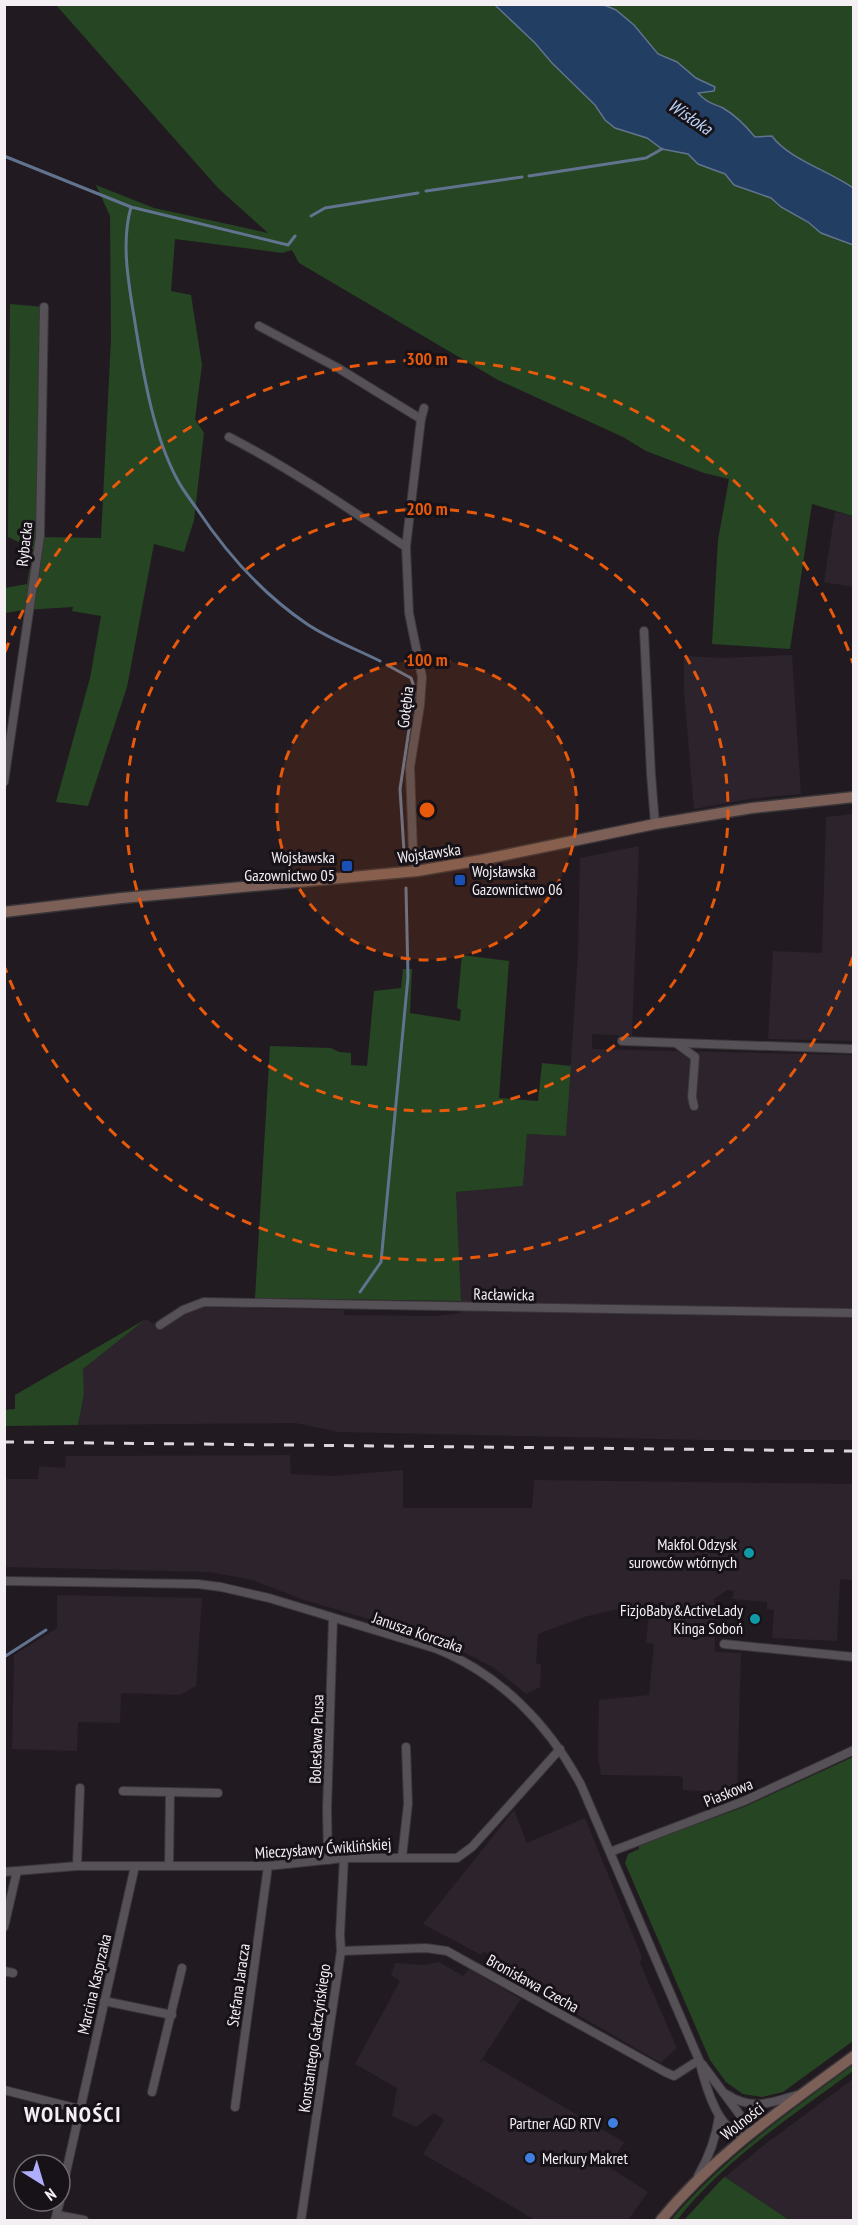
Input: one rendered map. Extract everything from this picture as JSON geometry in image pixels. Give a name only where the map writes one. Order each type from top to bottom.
[{"type":"street","name":"Rybacka","points":[[4,782],[40,537],[44,307]]},
{"type":"street","points":[[259,326],[338,368],[421,419]]},
{"type":"street","name":"Gołębia","points":[[417,872],[413,853],[410,767],[422,677],[409,613],[405,547],[424,408]]},
{"type":"street","points":[[229,437],[273,459],[405,547]]},
{"type":"street","points":[[644,631],[655,824]]},
{"type":"street","name":"Wojsławska","points":[[4,912],[123,898],[417,872],[655,824],[752,808],[854,797]]},
{"type":"street","points":[[622,1041],[854,1049]]},
{"type":"street","points":[[676,1043],[695,1057],[692,1097],[694,1106]]},
{"type":"street","name":"Racławicka","points":[[160,1325],[183,1310],[204,1302],[854,1313]]},
{"type":"street","name":"Janusza Korczaka","points":[[4,1581],[198,1584],[242,1590],[437,1649],[474,1668],[517,1700],[541,1724],[560,1749],[581,1785],[699,2060],[705,2083],[719,2116]]},
{"type":"street","name":"Bolesława Prusa","points":[[328,1860],[327,1810],[333,1618]]},
{"type":"street","points":[[724,1644],[854,1657]]},
{"type":"street","points":[[402,1857],[408,1804],[406,1747]]},
{"type":"street","name":"Mieczysławy Ćwiklińskiej","points":[[4,1872],[77,1866],[268,1866],[344,1858],[457,1858],[472,1847],[560,1749]]},
{"type":"street","name":"Piaskowa","points":[[610,1852],[744,1801],[854,1750]]},
{"type":"street","points":[[77,1866],[80,1788]]},
{"type":"street","points":[[123,1791],[218,1793]]},
{"type":"street","points":[[169,1866],[170,1792]]},
{"type":"street","name":"Konstantego Gałczyńskiego","points":[[301,2220],[341,1951],[344,1858]]},
{"type":"street","name":"Marcina Kasprzaka","points":[[70,2153],[135,1866]]},
{"type":"street","name":"Stefana Jaracza","points":[[235,2107],[268,1866]]},
{"type":"street","points":[[4,1927],[17,1871]]},
{"type":"street","name":"Bronisława Czecha","points":[[341,1951],[426,1948],[447,1951],[674,2076],[699,2060]]},
{"type":"street","points":[[152,2092],[182,1968]]},
{"type":"street","points":[[4,1971],[13,1973]]},
{"type":"street","points":[[104,2001],[172,2015]]},
{"type":"street","name":"Wolności","points":[[661,2220],[694,2182],[730,2149],[854,2056]]},
{"type":"street","name":"Janusza Korczaka","points":[[699,2060],[743,2119],[742,2133]]},
{"type":"street","points":[[4,2090],[80,2109]]},
{"type":"street","points":[[722,2091],[736,2100],[763,2105],[802,2094]]},
{"type":"street","points":[[719,2116],[732,2130],[747,2133],[756,2128]]},
{"type":"street","points":[[694,2182],[709,2156],[719,2116]]},
{"type":"street","points":[[730,2149],[742,2133]]},
{"type":"street","points":[[56,2218],[84,2220]]},
{"type":"shaded area","points":[[835,512],[853,516],[853,587],[824,582]]},
{"type":"shaded area","points":[[792,655],[801,794],[750,799],[694,809],[684,692],[684,656],[723,658]]},
{"type":"shaded area","points":[[853,814],[853,1041],[768,1039],[773,951],[822,953],[826,817]]},
{"type":"shaded area","points":[[639,846],[632,1036],[592,1034],[592,1049],[853,1055],[853,1440],[706,1440],[339,1432],[295,1423],[78,1425],[84,1394],[83,1369],[146,1319],[164,1325],[202,1307],[344,1310],[344,1315],[436,1316],[461,1313],[456,1192],[523,1186],[527,1134],[566,1136],[578,953],[580,858]]},
{"type":"shaded area","points":[[290,1455],[291,1474],[334,1476],[403,1470],[403,1508],[532,1508],[534,1480],[853,1484],[853,1580],[840,1579],[837,1641],[772,1638],[774,1610],[767,1609],[767,1602],[732,1599],[734,1591],[727,1590],[714,1599],[715,1652],[741,1653],[737,1793],[683,1790],[683,1778],[680,1776],[601,1775],[598,1756],[599,1700],[649,1695],[654,1644],[646,1643],[649,1612],[618,1609],[584,1617],[538,1634],[536,1663],[541,1665],[540,1687],[526,1694],[493,1667],[437,1639],[304,1600],[252,1580],[210,1572],[5,1567],[5,1479],[38,1479],[39,1466],[65,1468],[66,1456]]},
{"type":"shaded area","points":[[57,1595],[202,1598],[196,1686],[180,1695],[121,1693],[120,1723],[78,1722],[77,1751],[12,1749],[14,1655],[57,1628]]},
{"type":"shaded area","points":[[514,1810],[527,1843],[585,1818],[642,1957],[640,1963],[677,2048],[661,2063],[487,1962],[490,1955],[484,1952],[481,1955],[423,1924]]},
{"type":"shaded area","points":[[439,1962],[463,1976],[469,1969],[521,1999],[479,2064],[483,2060],[624,2142],[609,2167],[648,2192],[628,2220],[535,2220],[423,2154],[444,2120],[434,2113],[416,2127],[392,2116],[397,2088],[355,2064],[400,1981],[391,1975],[395,1963],[424,1965]]},
{"type":"shaded area","points":[[853,2079],[853,2220],[789,2220],[725,2177],[764,2145]]},
{"type":"green space","points":[[56,5],[495,5],[535,43],[615,128],[647,138],[662,149],[688,154],[698,164],[725,174],[734,185],[771,198],[821,233],[853,245],[853,516],[812,504],[790,649],[712,644],[718,540],[729,479],[704,473],[646,451],[623,437],[498,380],[299,263],[292,250],[282,253],[175,239],[171,291],[191,295],[202,365],[195,419],[204,433],[194,520],[184,552],[154,544],[127,687],[88,806],[56,802],[90,678],[101,616],[72,611],[73,607],[5,613],[5,588],[27,584],[33,549],[8,537],[10,304],[44,307],[40,537],[101,538],[111,339],[110,216],[96,185],[154,208],[268,233],[218,188]]},
{"type":"green space","points":[[604,5],[853,5],[853,188],[788,151],[772,136],[755,137],[736,117],[707,101],[698,93],[707,93],[703,80],[696,78],[677,62],[658,54],[634,25],[617,10]]},
{"type":"green space","points":[[462,955],[509,961],[499,1098],[538,1101],[542,1063],[571,1066],[566,1136],[527,1134],[523,1186],[456,1192],[461,1301],[255,1298],[270,1046],[331,1048],[339,1052],[351,1053],[351,1065],[367,1066],[374,991],[401,988],[403,969],[412,969],[410,1013],[460,1021],[461,1010],[457,1008]]},
{"type":"green space","points":[[146,1319],[83,1369],[84,1394],[78,1425],[5,1426],[5,1410],[15,1409],[15,1395]]},
{"type":"green space","points":[[853,1757],[853,2041],[783,2092],[762,2097],[743,2094],[726,2082],[710,2060],[625,1863],[628,1854],[639,1849],[639,1845],[744,1807]]},
{"type":"green space","points":[[853,2065],[853,2071],[738,2158],[716,2177],[677,2220],[671,2220],[735,2156]]},
{"type":"green space","points":[[725,2177],[789,2220],[684,2220]]},
{"type":"water","name":"Wisłoka","points":[[495,5],[604,5],[616,10],[634,25],[658,54],[677,62],[696,78],[715,87],[714,91],[698,93],[707,101],[732,114],[755,137],[772,136],[798,158],[853,188],[853,245],[821,233],[771,198],[734,185],[725,174],[698,164],[688,154],[662,149],[647,138],[615,128],[535,43]]},
{"type":"waterway","points":[[529,176],[646,158],[662,149]]},
{"type":"waterway","points":[[4,156],[131,207],[288,245],[295,236]]},
{"type":"waterway","points":[[426,191],[522,177]]},
{"type":"waterway","points":[[311,216],[325,208],[418,193]]},
{"type":"waterway","points":[[131,207],[126,252],[139,348],[156,426],[179,483],[208,526],[260,586],[290,612],[315,629],[380,661]]},
{"type":"waterway","points":[[387,665],[411,678],[415,690],[400,789],[404,851]]},
{"type":"waterway","points":[[360,1292],[381,1262],[408,977],[406,888]]},
{"type":"waterway","points":[[4,1657],[46,1630]]},
{"type":"railway","points":[[4,1442],[854,1451]]},
{"type":"place","name":"Wojsławska Gazownictwo 05","points":[[347,866]]},
{"type":"place","name":"Wojsławska Gazownictwo 06","points":[[460,880]]},
{"type":"place","name":"Makfol Odzysk surowców wtórnych","points":[[749,1553]]},
{"type":"place","name":"FizjoBaby&ActiveLady Kinga Soboń","points":[[755,1619]]},
{"type":"place","name":"Partner AGD RTV","points":[[613,2123]]},
{"type":"place","name":"Merkury Makret","points":[[530,2158]]},
{"type":"district","name":"WOLNOŚCI","points":[[73,2114]]}]
